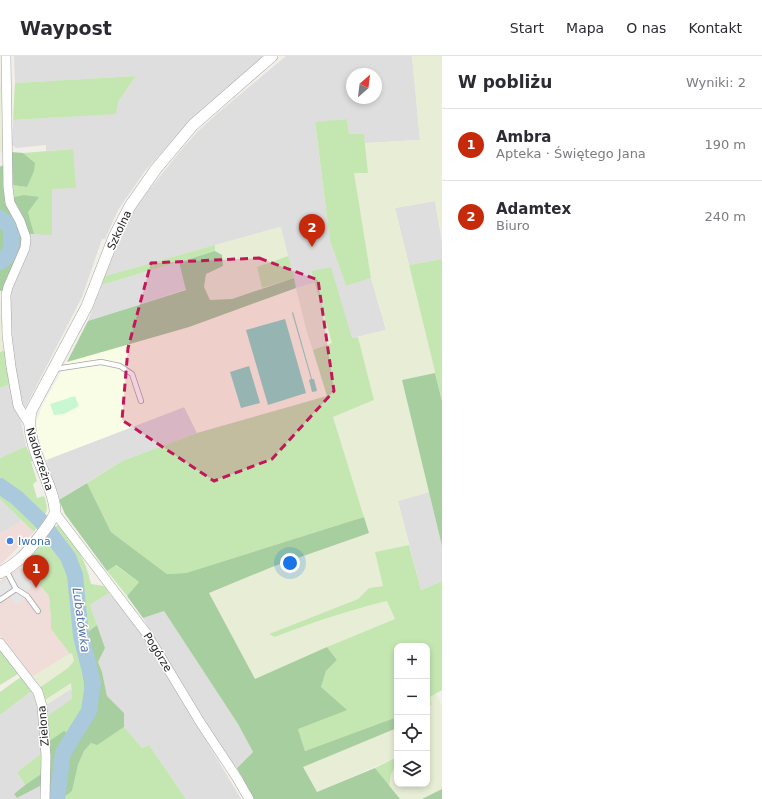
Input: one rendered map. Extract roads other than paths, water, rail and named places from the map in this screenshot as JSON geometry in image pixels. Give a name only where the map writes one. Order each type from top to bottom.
[{"type":"street","name":"Nadbrzeżna","points":[[6,56],[8,187],[10,202],[20,221],[26,238],[25,248],[6,295],[7,335],[18,406],[28,422],[38,462],[52,498],[55,513]]},
{"type":"street","name":"Szkolna","points":[[28,422],[34,402],[87,306],[114,238],[130,206],[156,169],[193,125],[272,56]]},
{"type":"street","points":[[3,571],[22,557],[49,524],[55,513]]},
{"type":"street","name":"Pogórze","points":[[55,513],[147,634],[249,799]]},
{"type":"street","name":"Zielona","points":[[0,642],[38,692],[42,706],[46,756],[45,799]]},
{"type":"lane","points":[[53,369],[101,362],[120,366],[132,374],[141,401]]},
{"type":"lane","points":[[3,571],[16,589],[27,596],[38,611]]},
{"type":"lane","points":[[0,600],[16,589]]},
{"type":"waterway","name":"Lubatówka","points":[[0,218],[10,226],[11,236],[10,251],[5,259],[0,262]]},
{"type":"waterway","name":"Lubatówka","points":[[0,486],[17,498],[40,520],[68,557],[75,575],[81,636],[93,683],[89,711],[63,753],[57,799]]},
{"type":"place","name":"Adamtex","points":[[312,247]]},
{"type":"place","name":"Iwona","points":[[10,541]]},
{"type":"place","name":"Ambra","points":[[36,588]]}]
